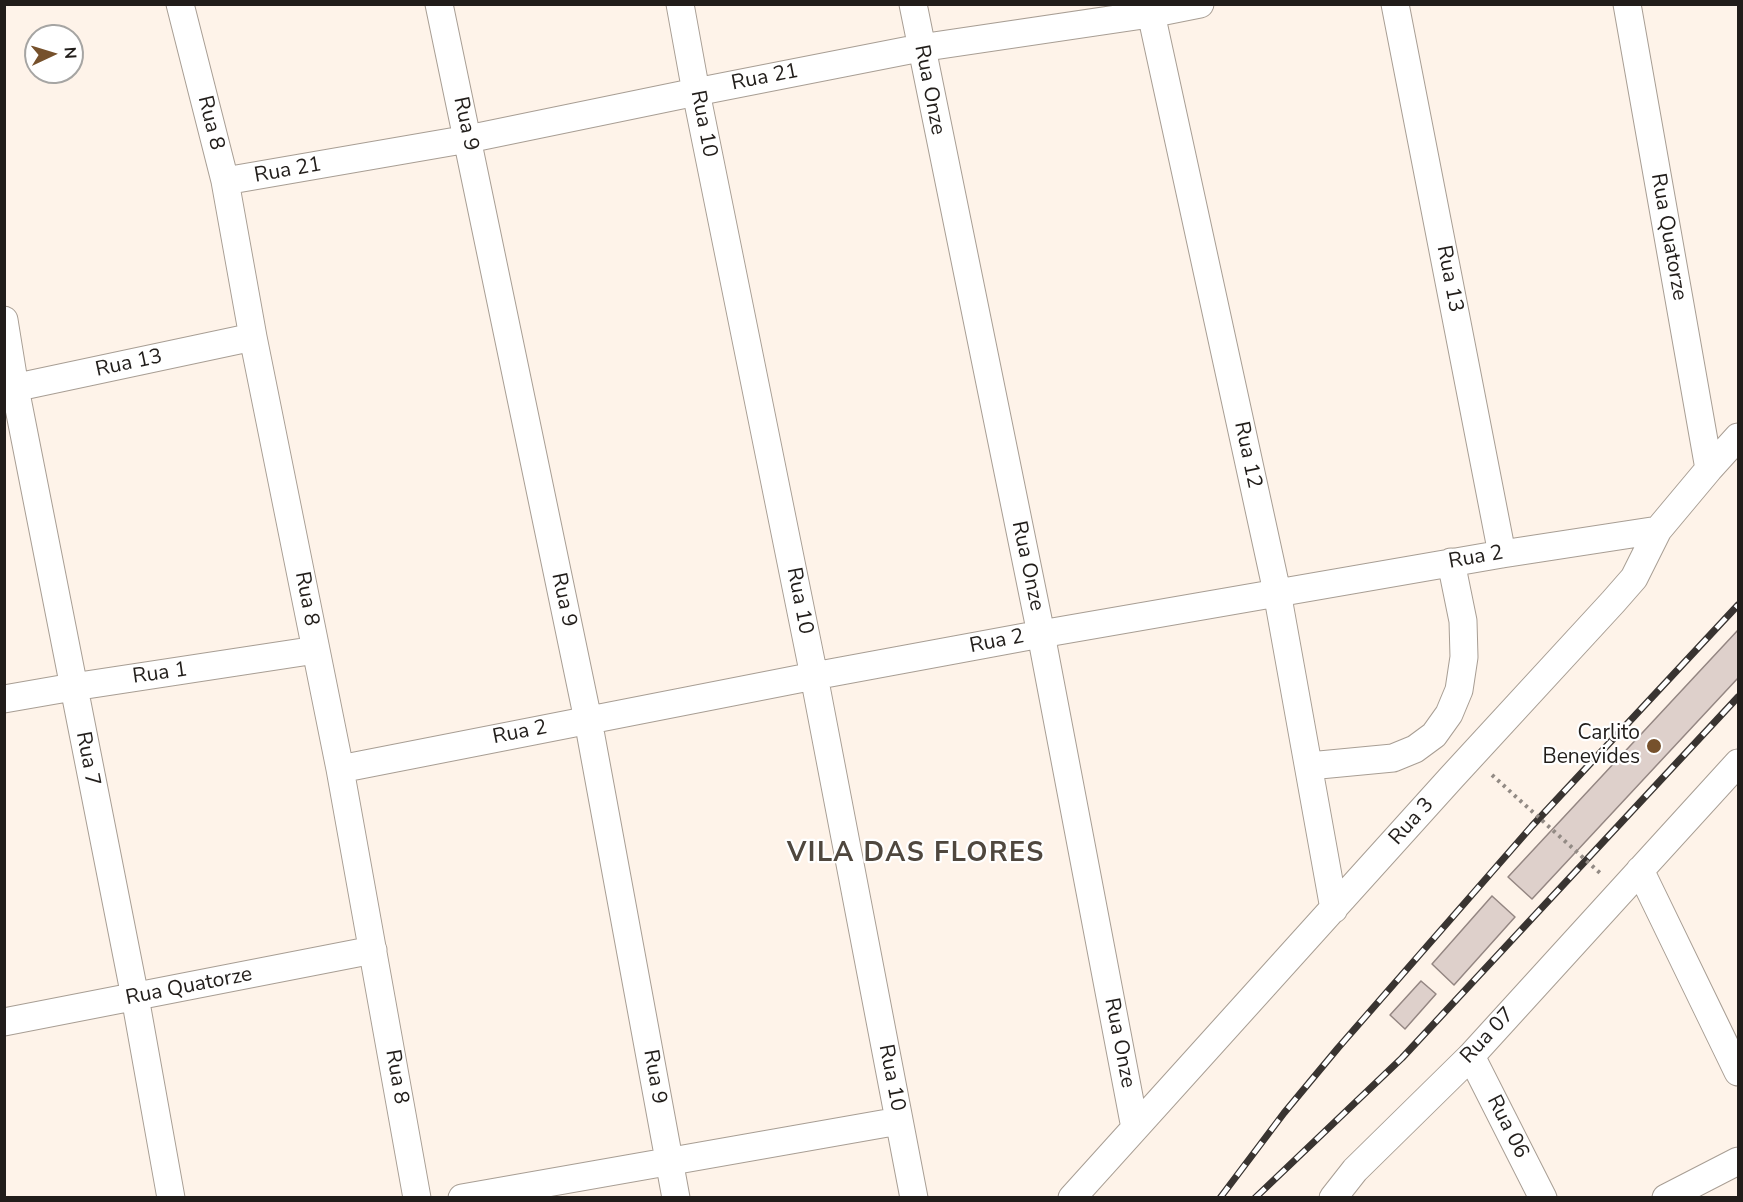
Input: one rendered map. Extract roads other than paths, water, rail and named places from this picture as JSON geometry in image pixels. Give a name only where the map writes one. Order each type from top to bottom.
[{"type":"street","name":"Rua 8","points":[[180,4],[225,182],[253,337],[340,769],[417,1197]]},
{"type":"street","name":"Rua 9","points":[[439,4],[588,720],[676,1197]]},
{"type":"street","name":"Rua 10","points":[[680,4],[814,676],[914,1197]]},
{"type":"street","name":"Rua Onze","points":[[912,4],[1041,634],[1135,1128]]},
{"type":"street","name":"Rua 21","points":[[225,182],[468,140],[920,48],[1150,9],[1200,4]]},
{"type":"street","name":"Rua 13","points":[[1395,4],[1502,554]]},
{"type":"street","name":"Rua Quatorze","points":[[1627,4],[1709,469]]},
{"type":"street","name":"Rua 12","points":[[1150,9],[1277,592],[1334,909]]},
{"type":"street","name":"Rua 7","points":[[4,320],[10,389],[135,997],[171,1197]]},
{"type":"street","name":"Rua 13","points":[[10,389],[253,337]]},
{"type":"street","name":"Rua 3","points":[[1072,1197],[1451,778],[1613,603],[1634,578],[1658,530],[1738,437]]},
{"type":"street","name":"Rua 2","points":[[340,769],[1041,634],[1451,562],[1658,530]]},
{"type":"street","points":[[1309,766],[1393,758],[1415,749],[1434,735],[1449,714],[1459,690],[1464,657],[1463,621],[1451,562]]},
{"type":"street","name":"Rua 1","points":[[4,699],[316,650]]},
{"type":"street","name":"Rua 07","points":[[1333,1197],[1355,1170],[1471,1056],[1738,762]]},
{"type":"street","points":[[1640,870],[1738,1072]]},
{"type":"street","name":"Rua Quatorze","points":[[4,1022],[373,950]]},
{"type":"street","name":"Rua 06","points":[[1471,1056],[1543,1197]]},
{"type":"street","points":[[462,1197],[899,1120]]},
{"type":"street","points":[[1666,1197],[1738,1161]]},
{"type":"railway","points":[[1220,1198],[1284,1113],[1338,1048],[1532,826],[1738,605]]},
{"type":"railway","points":[[1255,1198],[1402,1058],[1738,697]]},
{"type":"place","name":"Carlito Benevides","points":[[1654,746]]},
{"type":"district","name":"VILA DAS FLORES","points":[[916,854]]}]
